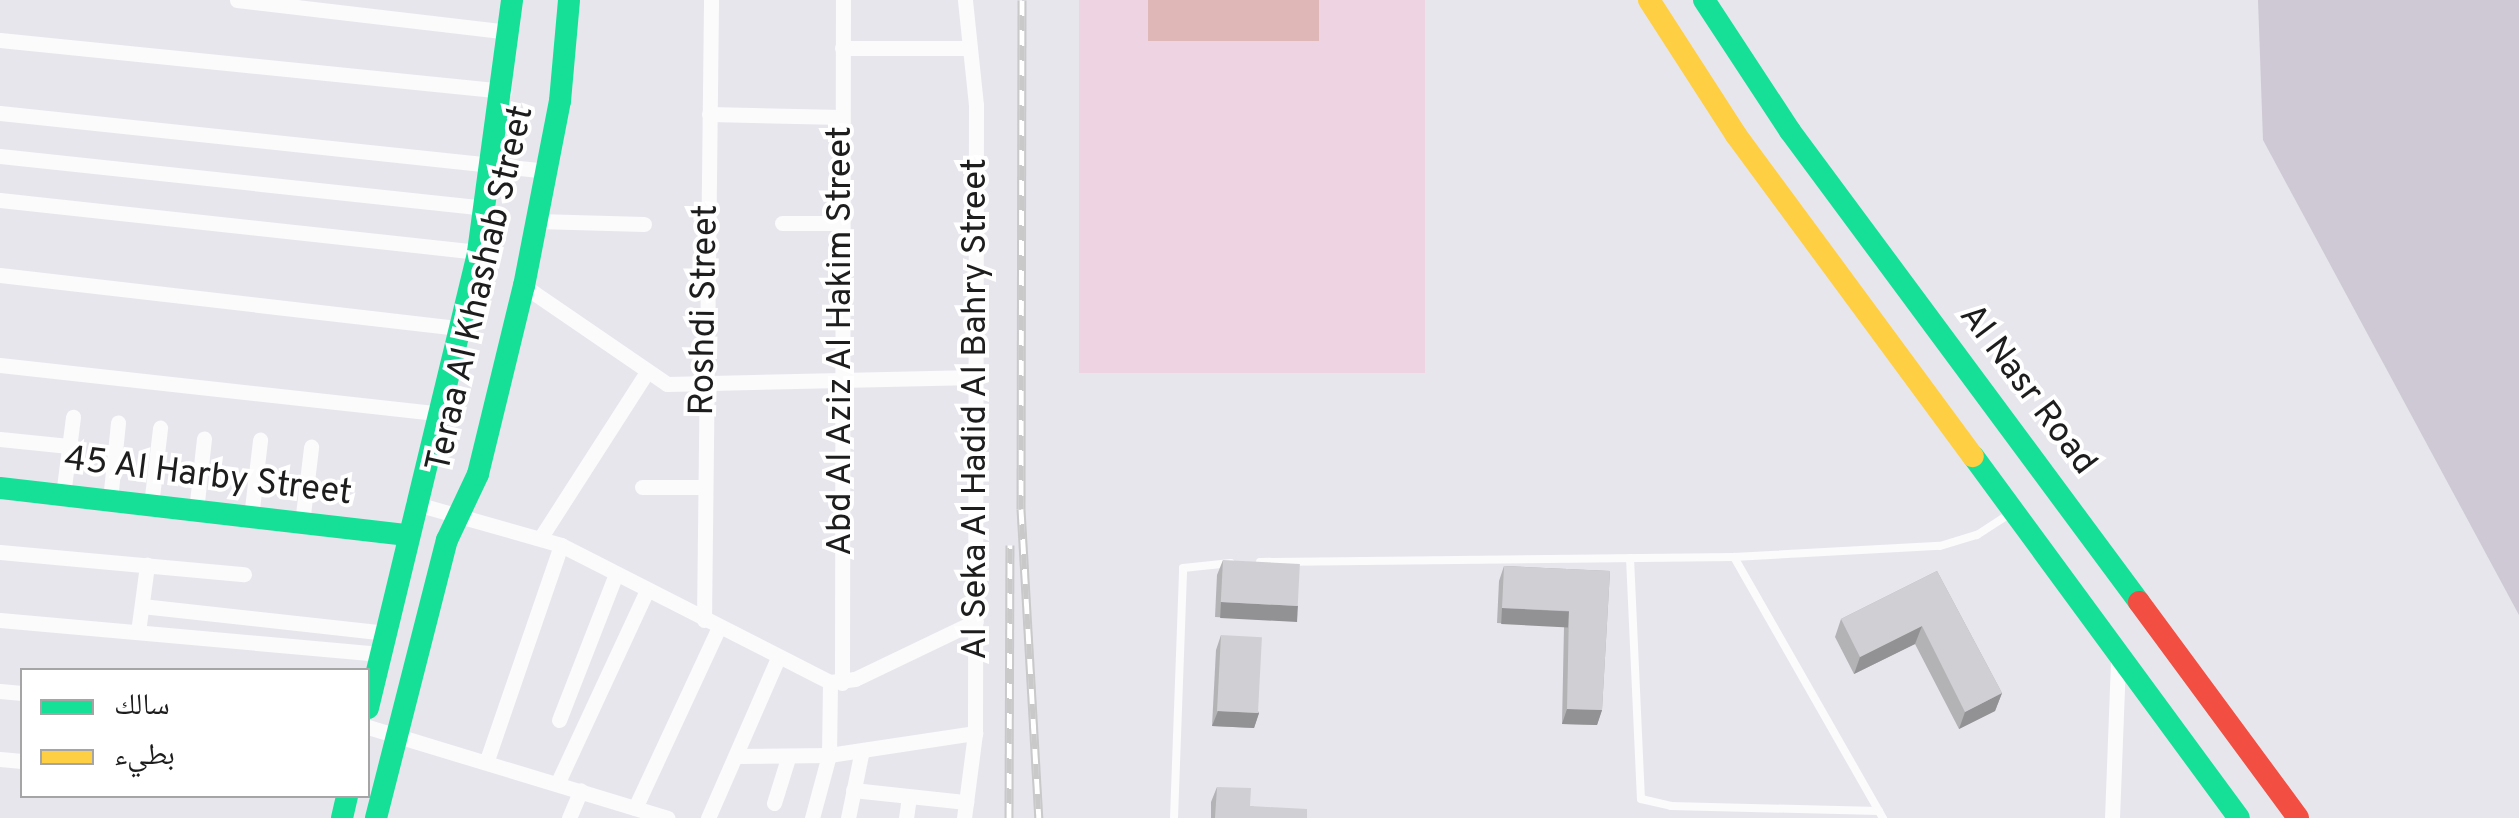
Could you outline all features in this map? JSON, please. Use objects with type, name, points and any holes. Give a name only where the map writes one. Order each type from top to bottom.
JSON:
[{"type":"main road","name":"Teraa Al Khashab Street","points":[[370,699],[413,503],[478,252],[494,166],[512,0]]},
{"type":"main road","name":"Teraa Al Khashab Street","points":[[376,818],[447,540],[462,514],[524,286],[548,171],[569,0]]},
{"type":"main road","points":[[1650,0],[1736,135],[2238,818]]},
{"type":"main road","name":"Al Nasr Road","points":[[1704,0],[1790,130],[2298,818]]},
{"type":"main road","points":[[2011,513],[2034,498],[2042,470]]},
{"type":"main road","name":"45 Al Harby Street","points":[[0,488],[408,535]]},
{"type":"main road","points":[[2057,576],[2068,548],[2101,548]]},
{"type":"street","points":[[237,0],[510,32]]},
{"type":"street","name":"Roshdi Street","points":[[710,0],[702,381],[711,623]]},
{"type":"street","name":"Abd Al Aziz Al Hakim Street","points":[[812,818],[829,755],[836,682],[843,0]]},
{"type":"street","name":"Al Seka Al Hadid Al Bahry Street","points":[[965,0],[967,48],[976,105],[976,621],[974,733],[965,810]]},
{"type":"street","points":[[0,40],[504,91]]},
{"type":"street","points":[[842,48],[967,48]]},
{"type":"street","points":[[0,113],[548,171]]},
{"type":"street","points":[[709,114],[842,116]]},
{"type":"street","points":[[0,156],[486,208]]},
{"type":"street","points":[[0,200],[478,252]]},
{"type":"street","points":[[538,222],[644,224]]},
{"type":"street","points":[[782,222],[841,223]]},
{"type":"street","points":[[0,275],[459,328]]},
{"type":"street","points":[[524,286],[667,384],[976,377]]},
{"type":"street","points":[[0,365],[438,414]]},
{"type":"street","points":[[541,537],[647,372]]},
{"type":"street","points":[[64,495],[72,417]]},
{"type":"street","points":[[110,500],[118,422]]},
{"type":"street","points":[[151,505],[160,428]]},
{"type":"street","points":[[196,510],[204,438]]},
{"type":"street","points":[[0,440],[69,446]]},
{"type":"street","points":[[251,517],[260,440]]},
{"type":"street","points":[[302,523],[311,447]]},
{"type":"street","points":[[642,487],[703,487]]},
{"type":"street","points":[[413,503],[541,537],[778,658],[836,682],[976,621]]},
{"type":"street","points":[[487,760],[562,546]]},
{"type":"street","points":[[0,552],[244,574]]},
{"type":"street","points":[[138,632],[146,564]]},
{"type":"street","points":[[559,720],[616,574]]},
{"type":"street","points":[[558,782],[647,590]]},
{"type":"street","points":[[142,606],[382,643]]},
{"type":"street","points":[[0,620],[138,632],[382,643]]},
{"type":"street","points":[[634,808],[711,623]]},
{"type":"street","points":[[2112,818],[2118,656]]},
{"type":"street","points":[[708,818],[778,658]]},
{"type":"street","points":[[370,728],[668,818]]},
{"type":"street","points":[[736,756],[829,755],[974,733]]},
{"type":"street","points":[[848,818],[862,750]]},
{"type":"street","points":[[774,803],[788,758]]},
{"type":"street","points":[[569,818],[581,790]]},
{"type":"street","points":[[854,790],[908,796],[965,810]]},
{"type":"street","points":[[906,818],[908,796]]},
{"type":"lane","points":[[1174,818],[1186,564],[1734,557],[1940,546],[1977,534],[2011,513]]},
{"type":"lane","points":[[1734,557],[1881,814]]},
{"type":"lane","points":[[1630,558],[1642,799],[1671,806],[1881,814]]},
{"type":"shaded area","points":[[1079,0],[1425,0],[1425,373],[1079,373]]},
{"type":"shaded area","points":[[1148,0],[1319,0],[1319,41],[1148,41]]},
{"type":"shaded area","points":[[2258,0],[2519,0],[2519,615],[2263,140]]},
{"type":"building","points":[[1223,560],[1300,564],[1298,606],[1221,602]]},
{"type":"building","points":[[1504,566],[1610,571],[1602,710],[1567,709],[1569,611],[1502,608]]},
{"type":"building","points":[[1937,571],[2002,693],[1965,712],[1922,626],[1860,657],[1841,619]]},
{"type":"building","points":[[1221,635],[1262,637],[1258,713],[1217,711]]},
{"type":"building","points":[[1217,787],[1251,788],[1250,806],[1307,809],[1307,818],[1215,818]]},
{"type":"railway","points":[[1022,0],[1021,509],[1039,818]]},
{"type":"railway","points":[[1009,818],[1010,545]]},
{"type":"traffic: fast","points":[[370,700],[478,252],[512,0]]},
{"type":"traffic: fast","points":[[376,818],[447,540],[478,474],[524,286],[560,101],[569,0]]},
{"type":"traffic: fast","points":[[1704,0],[1790,131],[2139,602]]},
{"type":"traffic: fast","points":[[1973,456],[2239,818]]},
{"type":"traffic: fast","points":[[0,488],[407,535]]},
{"type":"traffic: fast","points":[[342,818],[347,798]]},
{"type":"traffic: slow","points":[[1649,0],[1736,135],[1973,456]]},
{"type":"traffic: jam","points":[[2139,602],[2298,818]]}]
